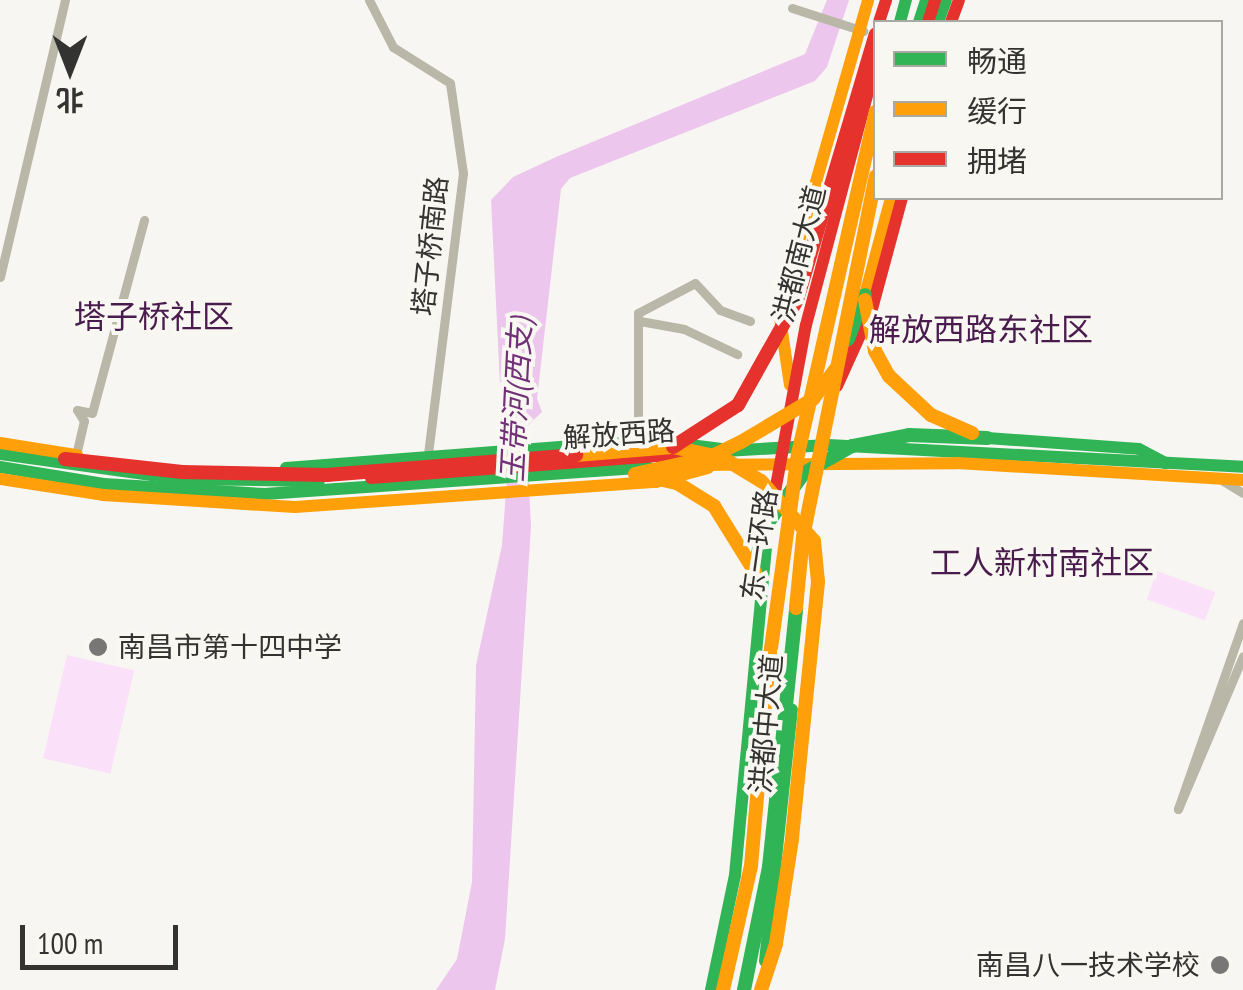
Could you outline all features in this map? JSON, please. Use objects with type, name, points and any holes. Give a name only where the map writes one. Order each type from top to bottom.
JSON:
[{"type":"main road","points":[[791,396],[779,311],[824,135],[868,0]]},
{"type":"main road","points":[[672,447],[738,405],[773,350],[797,300],[873,44]]},
{"type":"main road","name":"洪都南大道","points":[[778,462],[873,72]]},
{"type":"main road","name":"东一环路","points":[[723,990],[750,866],[768,670],[798,454],[873,125]]},
{"type":"main road","name":"东一环路","points":[[744,990],[769,867],[803,537],[873,191]]},
{"type":"main road","points":[[824,462],[876,200]]},
{"type":"main road","points":[[836,387],[872,308],[898,200]]},
{"type":"main road","points":[[363,490],[448,490],[635,474],[708,458],[814,399],[833,376],[898,200]]},
{"type":"main road","points":[[865,294],[875,351],[889,376],[931,416],[987,438]]},
{"type":"main road","points":[[708,990],[729,884],[755,572],[762,531],[804,473],[852,446],[909,436],[1138,449],[1165,463]]},
{"type":"main road","points":[[0,480],[122,496],[295,507],[553,469],[647,440],[728,458]]},
{"type":"main road","name":"解放西路","points":[[728,458],[780,446],[828,445],[1165,463],[1243,481]]},
{"type":"main road","points":[[0,449],[182,472],[327,475],[672,447],[723,458],[761,481],[814,541],[818,582],[792,839],[776,944],[758,990]]},
{"type":"main road","name":"解放西路","points":[[0,449],[180,479],[426,466],[477,482]]},
{"type":"main road","points":[[70,457],[248,469],[426,466],[475,454],[656,482],[728,458]]},
{"type":"main road","name":"解放西路","points":[[0,467],[183,491],[363,490],[477,482],[553,469],[728,458],[1221,473],[1243,461]]},
{"type":"main road","name":"洪都中大道","points":[[708,990],[736,875],[747,711],[778,462]]},
{"type":"main road","name":"洪都中大道","points":[[758,990],[778,880],[801,604],[824,462]]},
{"type":"main road","points":[[1221,473],[1243,490]]},
{"type":"main road","points":[[635,474],[677,483],[714,506],[755,572]]},
{"type":"street","points":[[0,277],[65,0]]},
{"type":"street","name":"塔子桥南路","points":[[369,0],[393,47],[450,83],[463,173],[426,466]]},
{"type":"street","points":[[792,8],[873,33]]},
{"type":"street","points":[[70,457],[84,421],[77,410],[92,413],[144,220]]},
{"type":"street","points":[[647,440],[638,422],[634,343],[640,321],[638,313],[696,283],[720,310],[750,322]]},
{"type":"street","points":[[640,321],[684,329],[737,354]]},
{"type":"street","points":[[1243,623],[1178,810],[1243,656]]},
{"type":"shaded area","points":[[1157,571],[1215,592],[1205,620],[1147,599]]},
{"type":"shaded area","points":[[67,655],[134,671],[110,774],[43,758]]},
{"type":"water","name":"玉带河(西支)","points":[[827,0],[849,0],[827,67],[815,81],[570,178],[561,189],[537,399],[542,412],[526,427],[531,526],[505,939],[495,990],[436,990],[457,959],[472,882],[476,665],[502,545],[511,424],[501,406],[491,200],[513,177],[556,157],[805,54]]},
{"type":"traffic: fast","points":[[901,20],[906,0]]},
{"type":"traffic: fast","points":[[920,20],[926,0]]},
{"type":"traffic: fast","points":[[939,20],[946,0]]},
{"type":"traffic: fast","points":[[848,339],[865,295]]},
{"type":"traffic: fast","points":[[755,572],[762,531],[804,473],[852,446],[909,435],[987,438]]},
{"type":"traffic: fast","points":[[987,438],[1139,449],[1165,463]]},
{"type":"traffic: fast","points":[[286,468],[650,440],[729,450]]},
{"type":"traffic: fast","points":[[725,451],[828,445],[1243,467]]},
{"type":"traffic: fast","points":[[0,454],[180,479],[319,481]]},
{"type":"traffic: fast","points":[[0,467],[104,484],[265,494],[648,467]]},
{"type":"traffic: fast","points":[[711,990],[735,875],[766,545]]},
{"type":"traffic: fast","points":[[744,990],[769,867],[796,608]]},
{"type":"traffic: fast","points":[[765,961],[792,709]]},
{"type":"traffic: slow","points":[[790,385],[779,311],[868,0]]},
{"type":"traffic: slow","points":[[723,990],[751,866],[768,670],[798,454],[873,125]]},
{"type":"traffic: slow","points":[[796,608],[803,537],[873,191]]},
{"type":"traffic: slow","points":[[865,295],[890,200]]},
{"type":"traffic: slow","points":[[865,300],[875,351],[889,376],[931,415],[972,433]]},
{"type":"traffic: slow","points":[[635,474],[708,458],[741,442],[813,399],[836,369]]},
{"type":"traffic: slow","points":[[0,443],[77,455]]},
{"type":"traffic: slow","points":[[576,455],[673,447],[723,458],[761,481],[814,541],[818,582],[792,839],[776,944],[761,990]]},
{"type":"traffic: slow","points":[[694,465],[957,463],[1243,480]]},
{"type":"traffic: slow","points":[[0,479],[103,495],[295,507],[656,482],[708,468]]},
{"type":"traffic: slow","points":[[650,477],[677,483],[714,506],[755,572]]},
{"type":"traffic: jam","points":[[880,20],[886,0]]},
{"type":"traffic: jam","points":[[929,20],[935,0]]},
{"type":"traffic: jam","points":[[952,20],[959,0]]},
{"type":"traffic: jam","points":[[673,447],[738,405],[797,300],[873,44]]},
{"type":"traffic: jam","points":[[769,524],[806,325],[873,72]]},
{"type":"traffic: jam","points":[[837,386],[872,309],[901,200]]},
{"type":"traffic: jam","points":[[371,478],[693,453]]},
{"type":"traffic: jam","points":[[65,459],[182,472],[327,475],[576,455]]},
{"type":"place","name":"南昌市第十四中学","points":[[98,647]]},
{"type":"place","name":"南昌八一技术学校","points":[[1220,965]]},
{"type":"district","name":"塔子桥社区","points":[[154,316]]},
{"type":"district","name":"解放西路东社区","points":[[981,329]]},
{"type":"district","name":"工人新村南社区","points":[[1042,562]]}]
